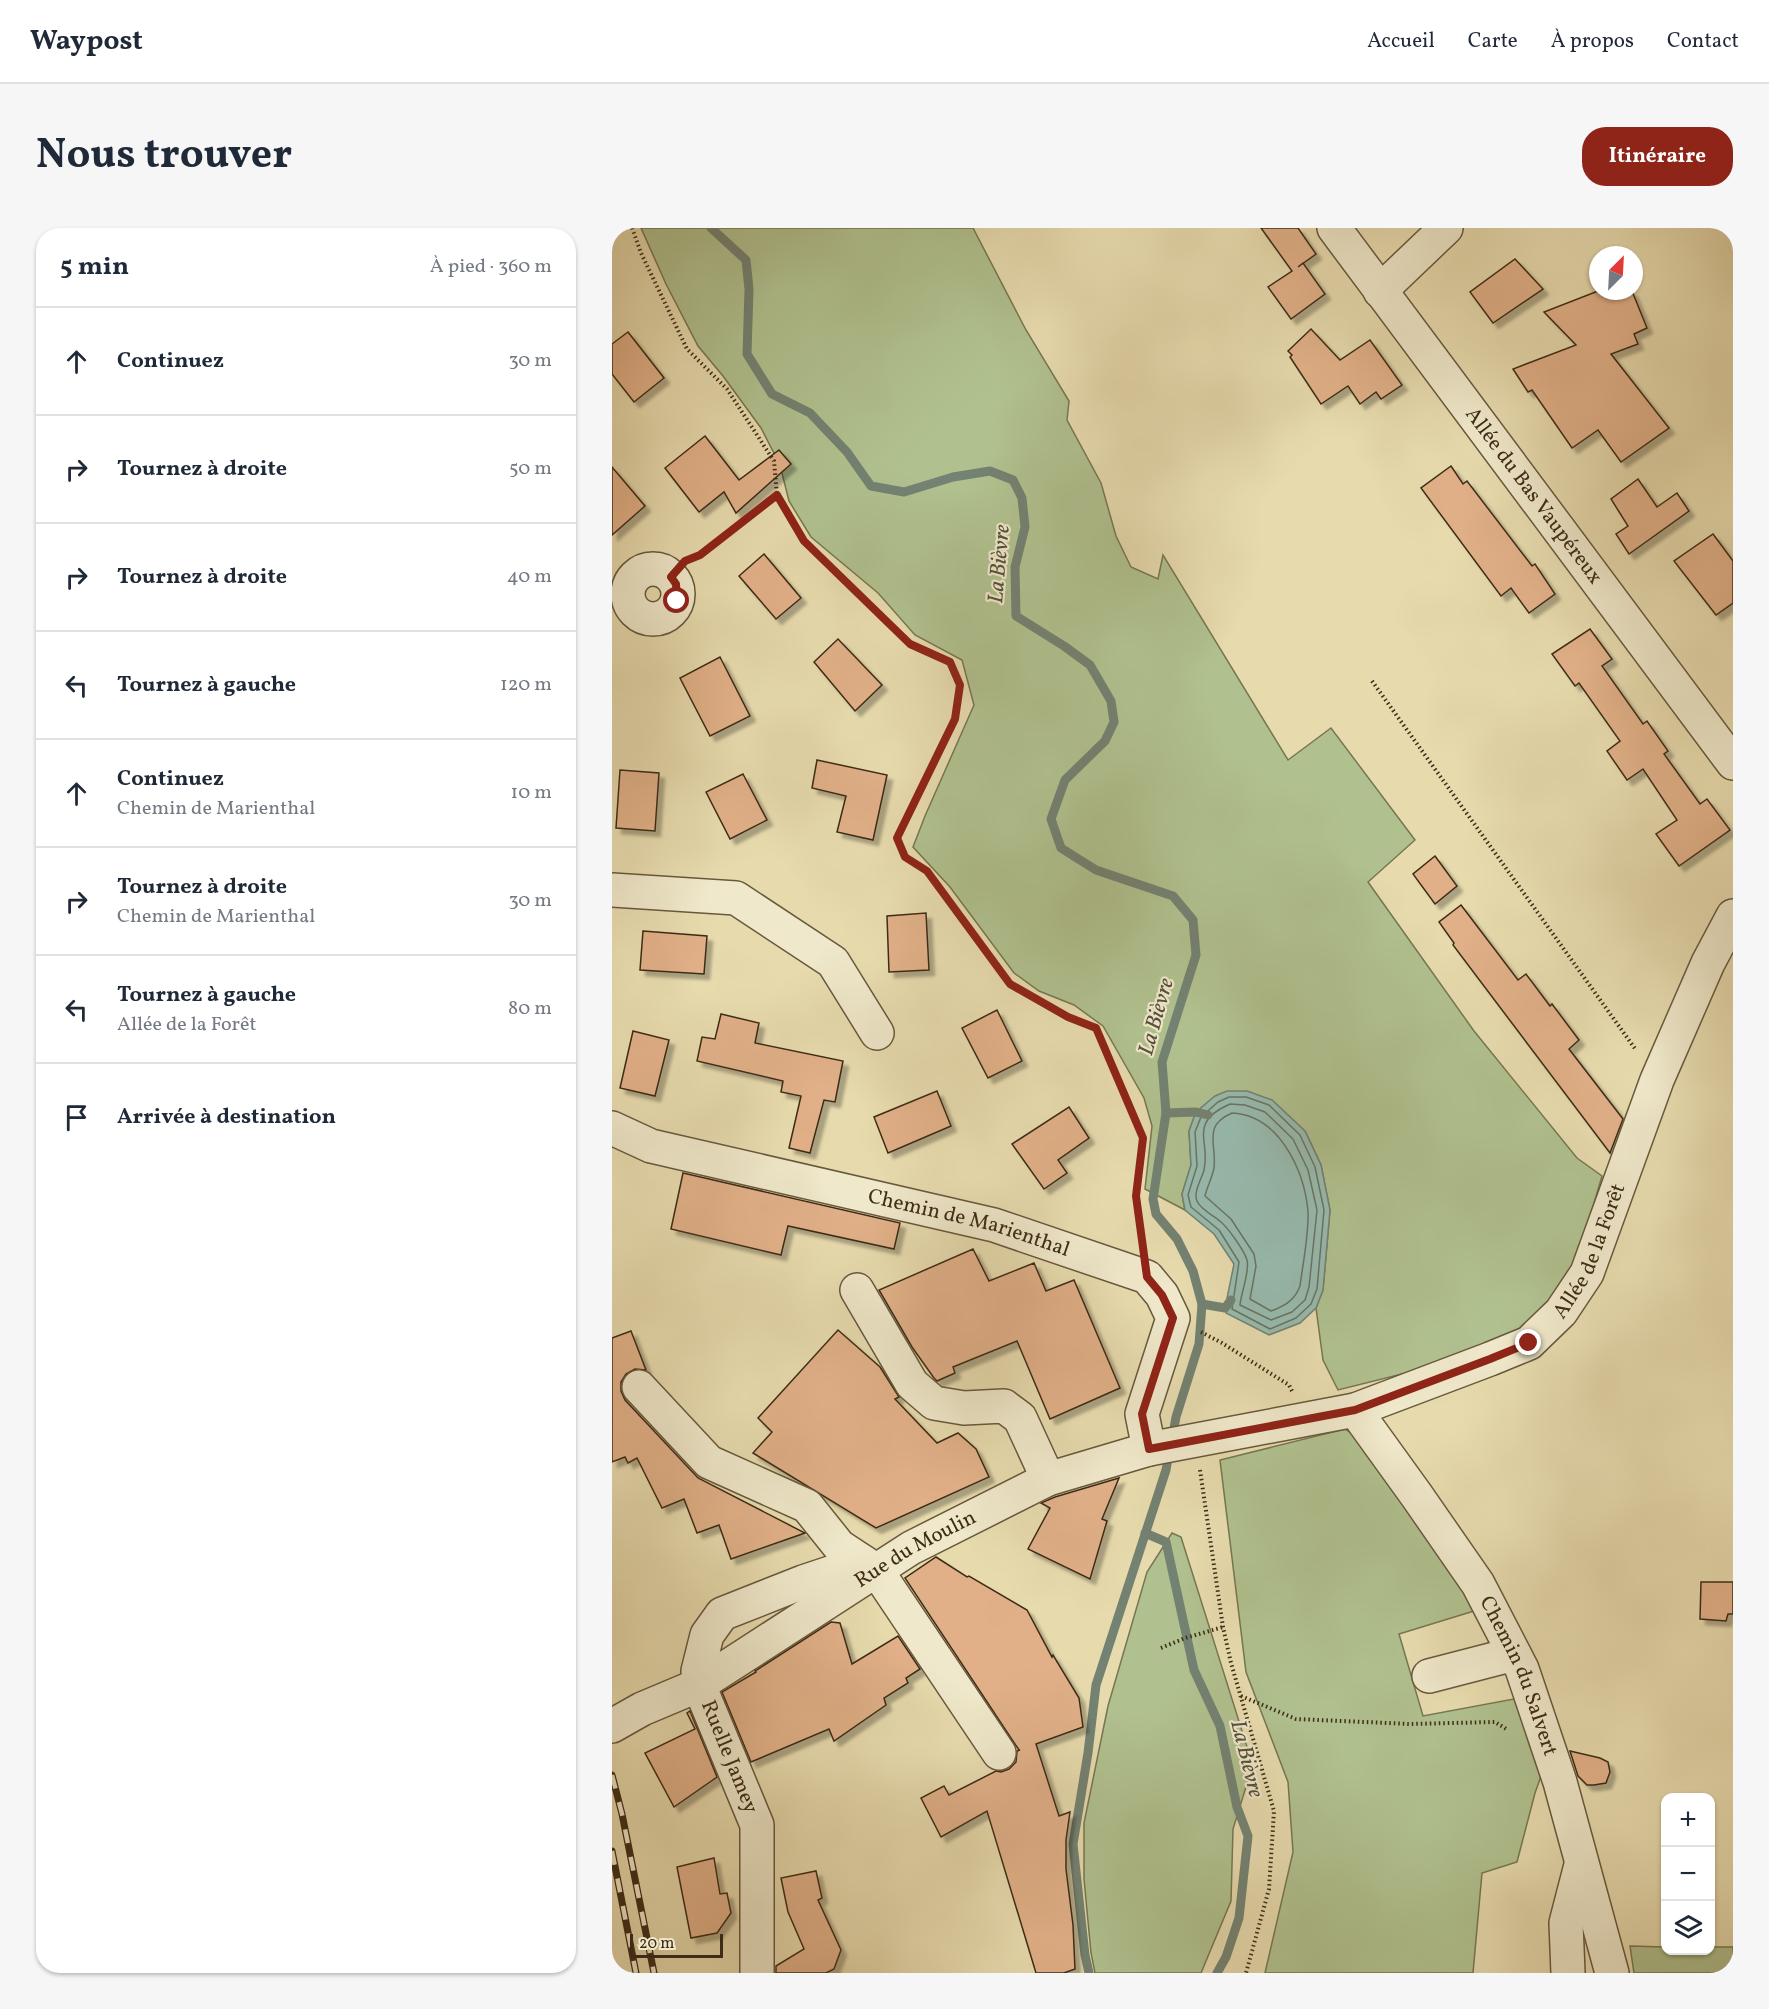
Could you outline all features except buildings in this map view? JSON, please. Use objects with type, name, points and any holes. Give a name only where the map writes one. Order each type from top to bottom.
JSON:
[{"type":"street","name":"Allée du Bas Vaupéreux","points":[[1334,228],[1733,763]]},
{"type":"street","points":[[1380,291],[1446,228]]},
{"type":"street","points":[[620,594],[628,587],[632,579],[646,570],[656,569],[671,577]]},
{"type":"street","points":[[612,890],[736,898],[833,962],[877,1033]]},
{"type":"street","name":"Allée de la Forêt","points":[[1149,1449],[1355,1410],[1529,1343],[1562,1312],[1587,1273],[1658,1080],[1708,963],[1733,916]]},
{"type":"street","name":"Chemin de Marienthal","points":[[612,1128],[651,1146],[994,1225],[1147,1277]]},
{"type":"street","points":[[1147,1277],[1162,1295],[1173,1318],[1142,1414],[1149,1449]]},
{"type":"street","points":[[857,1290],[912,1384],[934,1403],[964,1408],[1004,1406],[1020,1418],[1048,1479]]},
{"type":"street","points":[[639,1387],[709,1462],[807,1506],[838,1546],[870,1567],[999,1753]]},
{"type":"street","name":"Chemin du Salvert","points":[[1355,1410],[1478,1584],[1522,1669],[1560,1782],[1612,1973]]},
{"type":"street","name":"Rue du Moulin","points":[[612,1726],[642,1709],[699,1685],[870,1567],[1048,1479],[1149,1449]]},
{"type":"street","name":"Rue du Moulin","points":[[699,1685],[698,1671],[707,1635],[723,1614],[802,1582],[870,1567]]},
{"type":"street","points":[[1429,1676],[1514,1654]]},
{"type":"street","name":"Ruelle Jamey","points":[[699,1685],[757,1825],[757,1973]]},
{"type":"street","points":[[1568,1973],[1566,1923],[1582,1863]]},
{"type":"path","points":[[632,228],[641,253],[687,349],[727,389],[774,462],[777,495],[804,541],[910,644],[950,662],[960,685],[955,719],[897,838],[905,857],[927,871],[1010,984],[1068,1017],[1096,1028],[1143,1138],[1136,1196],[1147,1277]]},
{"type":"path","points":[[671,577],[685,561],[700,555],[777,495]]},
{"type":"path","points":[[1372,681],[1658,1080]]},
{"type":"path","points":[[1201,1332],[1222,1342],[1289,1385],[1303,1420]]},
{"type":"path","points":[[1195,1440],[1223,1627],[1274,1811],[1269,1889],[1246,1973]]},
{"type":"path","points":[[1161,1648],[1223,1627]]},
{"type":"path","points":[[1240,1695],[1296,1719],[1410,1724],[1495,1722],[1512,1732]]},
{"type":"green space","points":[[641,228],[973,228],[1026,330],[1069,401],[1067,420],[1101,483],[1116,536],[1131,567],[1158,579],[1163,555],[1288,760],[1331,728],[1415,840],[1368,882],[1474,1031],[1577,1158],[1602,1176],[1581,1248],[1560,1295],[1534,1321],[1502,1342],[1406,1373],[1338,1390],[1323,1360],[1316,1308],[1323,1290],[1330,1210],[1321,1165],[1305,1131],[1196,1112],[1189,1131],[1191,1165],[1182,1194],[1185,1210],[1145,1189],[1152,1126],[1144,1098],[1103,1026],[1074,1005],[1039,991],[1014,973],[950,887],[913,847],[974,705],[962,660],[915,635],[878,593],[811,537],[789,501],[780,465],[761,428],[698,346],[666,284]]},
{"type":"green space","points":[[1345,1429],[1361,1440],[1434,1535],[1474,1611],[1399,1634],[1423,1716],[1519,1698],[1545,1765],[1535,1793],[1517,1862],[1482,1873],[1473,1973],[1265,1973],[1293,1852],[1288,1782],[1246,1672],[1220,1460]]},
{"type":"green space","points":[[1172,1533],[1181,1537],[1249,1753],[1249,1777],[1233,1829],[1231,1901],[1201,1973],[1095,1973],[1084,1879],[1084,1823],[1108,1706],[1147,1572]]},
{"type":"green space","points":[[1630,1946],[1661,1947],[1661,1955],[1715,1955],[1715,1947],[1733,1947],[1733,1973],[1634,1973]]},
{"type":"water","points":[[1227,1091],[1247,1091],[1272,1100],[1305,1131],[1321,1165],[1330,1210],[1323,1290],[1316,1308],[1300,1323],[1269,1335],[1226,1313],[1234,1264],[1214,1234],[1185,1210],[1182,1194],[1191,1165],[1189,1131],[1196,1112],[1215,1096]]},
{"type":"waterway","name":"La Bièvre","points":[[711,228],[746,260],[749,289],[747,354],[772,394],[810,413],[847,452],[871,486],[904,492],[953,477],[990,471],[1013,480],[1022,498],[1025,527],[1015,567],[1016,616],[1090,665],[1111,701],[1114,722],[1105,741],[1065,780],[1051,819],[1061,848],[1096,870],[1173,896],[1193,920],[1196,955],[1162,1062],[1166,1113],[1153,1199],[1156,1214],[1177,1239],[1193,1271],[1202,1304]]},
{"type":"waterway","name":"La Bièvre","points":[[1166,1113],[1196,1112],[1208,1115]]},
{"type":"waterway","name":"La Bièvre","points":[[1172,1439],[1176,1417],[1199,1344],[1202,1304],[1225,1308],[1231,1300]]},
{"type":"waterway","name":"La Bièvre","points":[[1089,1973],[1073,1844],[1088,1753],[1096,1685],[1166,1470],[1169,1452]]},
{"type":"waterway","name":"La Bièvre","points":[[1145,1533],[1166,1542],[1194,1670],[1220,1726],[1237,1807],[1248,1836],[1239,1918],[1226,1957],[1217,1973]]},
{"type":"railway","points":[[612,1775],[654,1973]]},
{"type":"railway","points":[[612,1851],[636,1973]]},
{"type":"route","points":[[677,601],[676,584],[671,577],[685,561],[700,555],[777,495],[804,541],[910,644],[950,662],[960,685],[955,719],[897,838],[905,857],[927,871],[1010,984],[1068,1017],[1096,1028],[1143,1138],[1136,1196],[1147,1277],[1162,1295],[1173,1318],[1142,1414],[1149,1449],[1355,1410],[1529,1343]]}]
